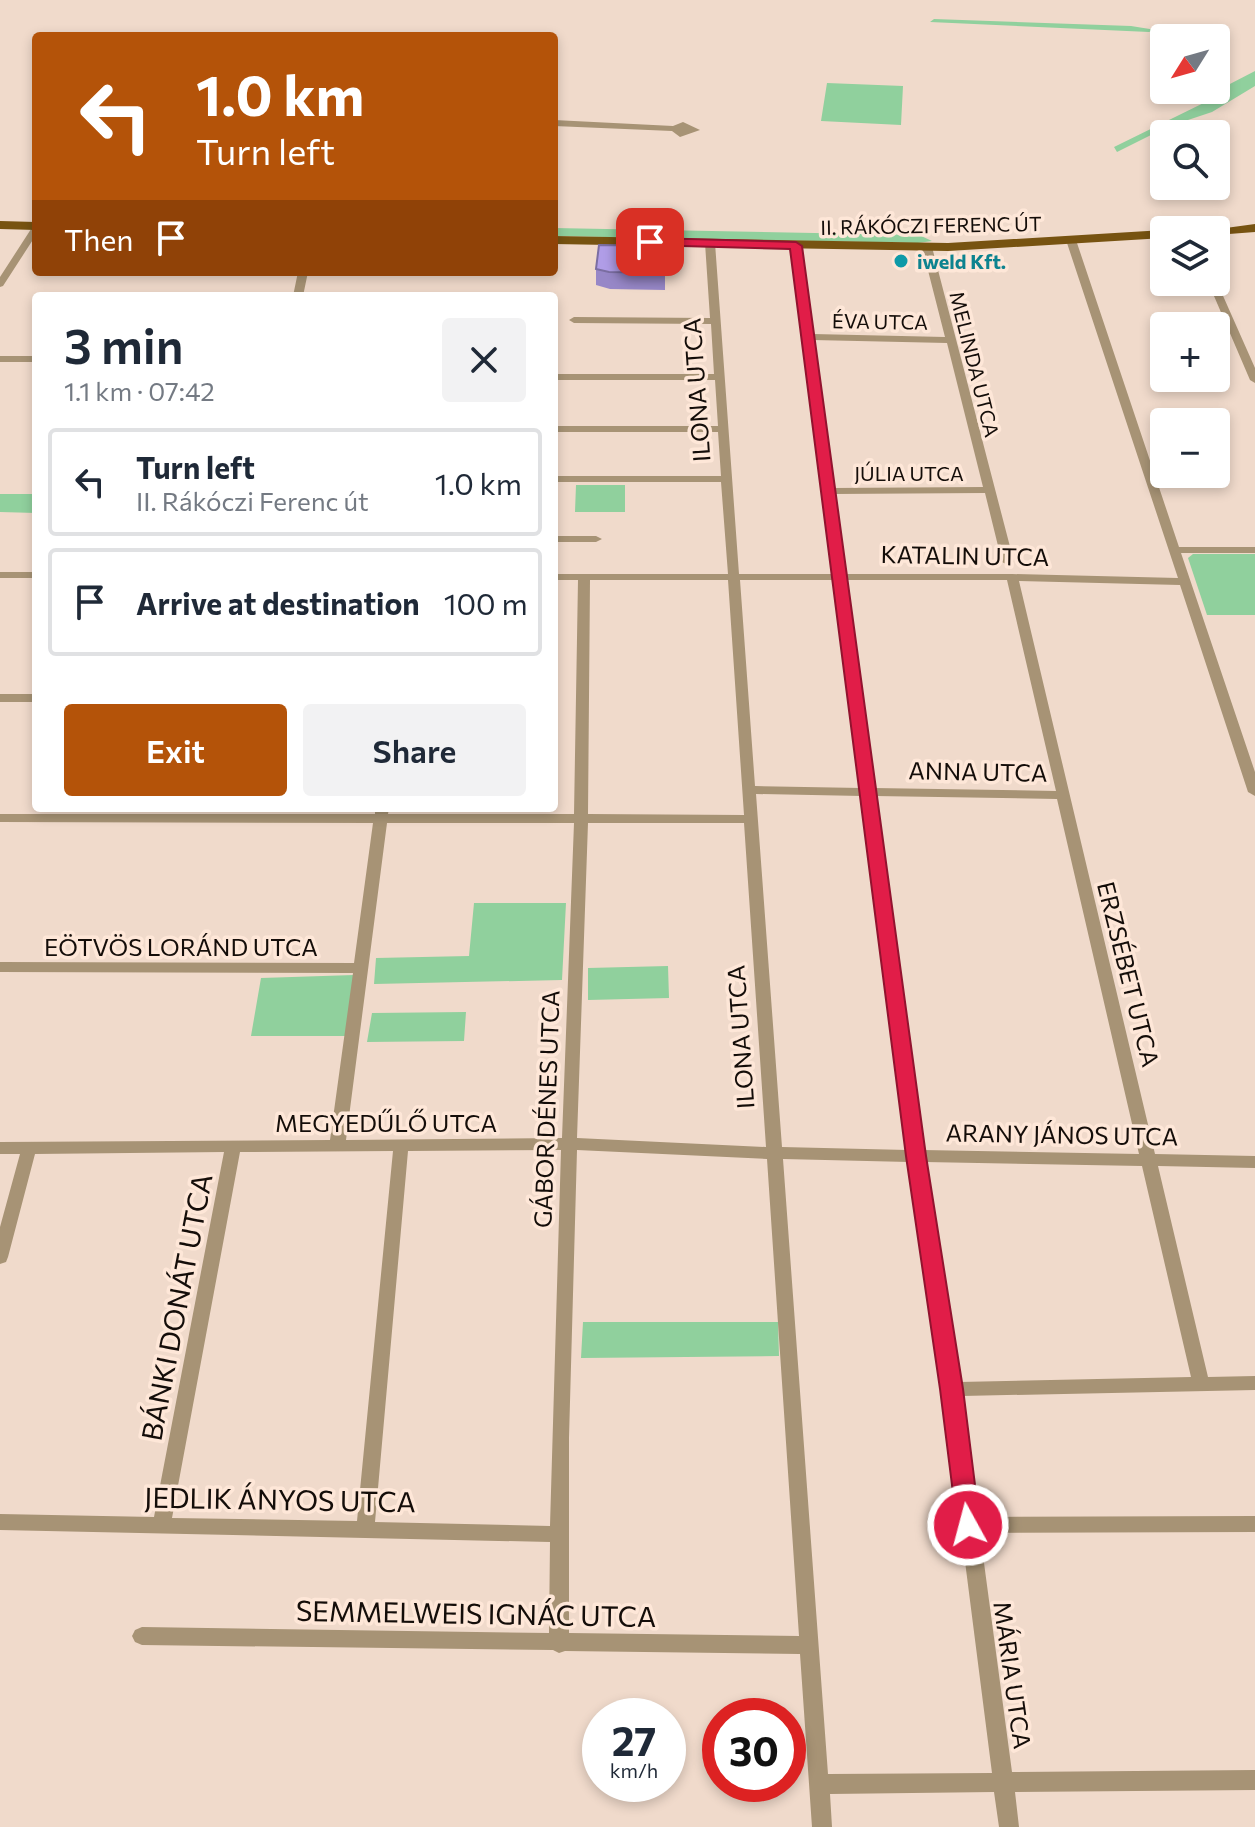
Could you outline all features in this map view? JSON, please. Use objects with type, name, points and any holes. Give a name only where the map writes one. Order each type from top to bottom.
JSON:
[{"type":"main road","points":[[0,225],[32,227]]},
{"type":"main road","points":[[1230,230],[1255,228]]},
{"type":"main road","name":"II. RÁKÓCZI FERENC ÚT","points":[[558,240],[927,247],[1150,235]]},
{"type":"street","points":[[558,123],[674,129]]},
{"type":"street","points":[[0,284],[32,233]]},
{"type":"street","points":[[1071,240],[1255,792]]},
{"type":"street","name":"ILONA UTCA","points":[[710,243],[822,1827]]},
{"type":"street","name":"MÁRIA UTCA","points":[[796,246],[916,1156],[952,1389],[1009,1827]]},
{"type":"street","name":"MELINDA UTCA","points":[[927,247],[1010,569]]},
{"type":"street","points":[[1219,296],[1255,380]]},
{"type":"street","points":[[574,320],[715,321]]},
{"type":"street","name":"ÉVA UTCA","points":[[808,337],[951,340]]},
{"type":"street","points":[[0,359],[32,359]]},
{"type":"street","points":[[558,377],[718,377]]},
{"type":"street","points":[[558,429],[723,429]]},
{"type":"street","points":[[558,479],[726,479]]},
{"type":"street","name":"JÚLIA UTCA","points":[[830,491],[988,490]]},
{"type":"street","points":[[558,539],[596,539]]},
{"type":"street","points":[[1175,550],[1255,550]]},
{"type":"street","name":"KATALIN UTCA","points":[[558,577],[841,576],[1010,569],[1183,582]]},
{"type":"street","name":"ERZSÉBET UTCA","points":[[1010,569],[1151,1159],[1201,1383]]},
{"type":"street","points":[[0,575],[32,573]]},
{"type":"street","name":"GÁBOR DÉNES UTCA","points":[[559,1644],[558,1534],[567,1144],[581,820],[584,577]]},
{"type":"street","points":[[0,698],[32,698]]},
{"type":"street","name":"ANNA UTCA","points":[[749,790],[1063,795]]},
{"type":"street","points":[[337,1146],[381,814]]},
{"type":"street","points":[[0,818],[381,814],[581,820],[750,819]]},
{"type":"street","name":"EÖTVÖS LORÁND UTCA","points":[[0,967],[361,968]]},
{"type":"street","name":"MEGYEDŰLŐ UTCA","points":[[0,1148],[567,1144],[772,1153]]},
{"type":"street","points":[[365,1529],[401,1146]]},
{"type":"street","name":"BÁNKI DONÁT UTCA","points":[[162,1523],[233,1147]]},
{"type":"street","points":[[0,1257],[29,1148]]},
{"type":"street","name":"ARANY JÁNOS UTCA","points":[[772,1153],[1255,1162]]},
{"type":"street","points":[[952,1389],[1255,1383]]},
{"type":"street","name":"JEDLIK ÁNYOS UTCA","points":[[0,1522],[162,1523],[558,1534]]},
{"type":"street","points":[[968,1525],[1255,1524]]},
{"type":"street","name":"SEMMELWEIS IGNÁC UTCA","points":[[142,1636],[809,1645]]},
{"type":"street","points":[[819,1784],[1255,1780]]},
{"type":"green space","points":[[934,19],[1131,26],[1150,29],[1150,32],[1149,32],[930,22]]},
{"type":"green space","points":[[1255,71],[1255,86],[1230,101],[1230,84]]},
{"type":"green space","points":[[827,83],[903,86],[901,125],[821,121]]},
{"type":"green space","points":[[1202,104],[1225,104],[1188,120],[1169,120]]},
{"type":"green space","points":[[1150,129],[1150,136],[1117,152],[1114,147]]},
{"type":"green space","points":[[558,228],[919,235],[932,241],[558,236]]},
{"type":"green space","points":[[576,485],[625,485],[625,512],[575,512]]},
{"type":"green space","points":[[0,494],[32,494],[32,513],[0,512]]},
{"type":"green space","points":[[1193,554],[1255,554],[1255,615],[1207,615],[1188,558]]},
{"type":"green space","points":[[474,903],[566,903],[562,980],[374,984],[376,958],[469,956]]},
{"type":"green space","points":[[668,966],[669,998],[588,1000],[588,968]]},
{"type":"green space","points":[[354,975],[346,1036],[251,1036],[261,978]]},
{"type":"green space","points":[[466,1012],[464,1041],[367,1042],[372,1013]]},
{"type":"green space","points":[[583,1322],[778,1322],[779,1356],[581,1358]]},
{"type":"building","points":[[599,245],[664,246],[665,273],[596,269]]},
{"type":"place","name":"iweld Kft.","points":[[901,261]]},
{"type":"route","points":[[650,242],[796,246],[968,1525]]}]
